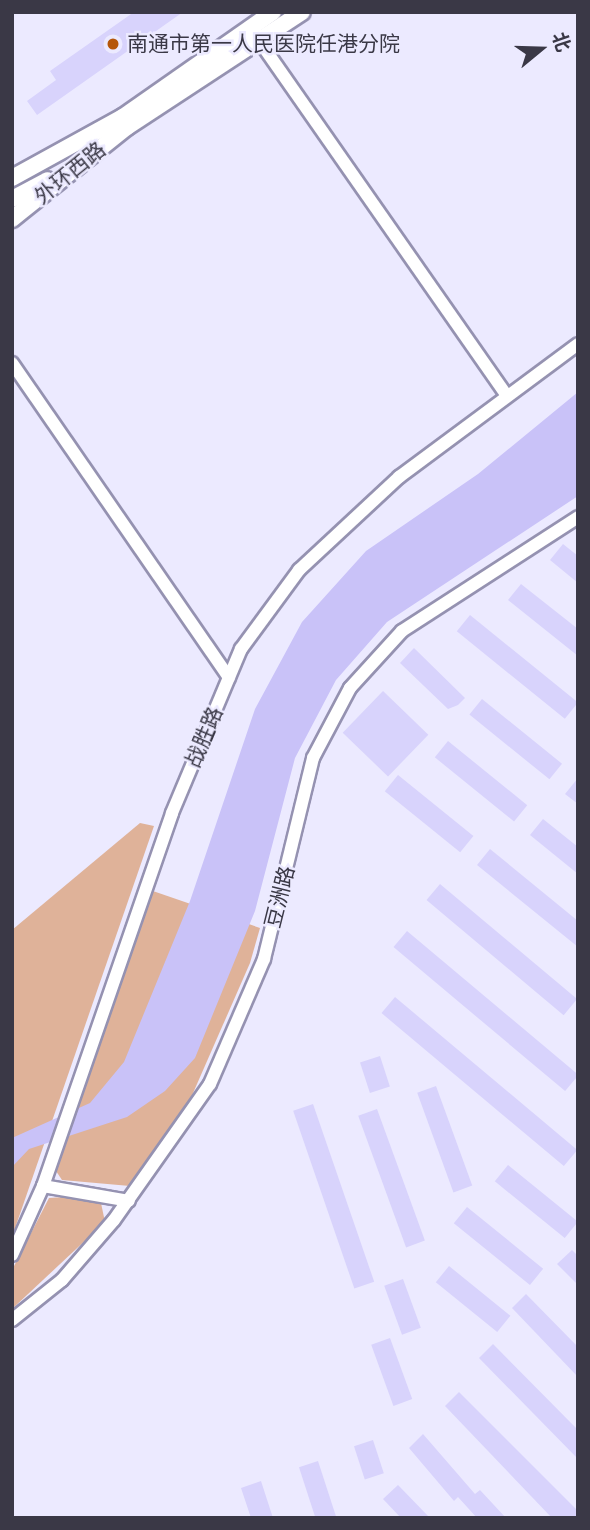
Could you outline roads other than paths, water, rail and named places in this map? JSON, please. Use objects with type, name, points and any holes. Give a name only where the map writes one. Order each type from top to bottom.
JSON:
[{"type":"main road","name":"外环西路","points":[[12,199],[125,122],[273,12]]},
{"type":"main road","name":"外环西路","points":[[12,194],[302,12]]},
{"type":"main road","name":"外环西路","points":[[12,178],[125,122]]},
{"type":"main road","name":"外环西路","points":[[12,219],[125,122]]},
{"type":"street","points":[[258,39],[507,396]]},
{"type":"street","name":"战胜路","points":[[12,1255],[43,1186],[172,813],[241,649],[299,570],[399,477],[578,344]]},
{"type":"street","points":[[12,363],[229,677]]},
{"type":"street","name":"豆洲路","points":[[12,1320],[62,1280],[129,1202],[210,1084],[239,1021],[282,895],[313,758],[350,688],[402,631],[578,517]]},
{"type":"street","points":[[43,1186],[129,1202]]},
{"type":"place","name":"南通市第一人民医院任港分院","points":[[113,44]]}]
